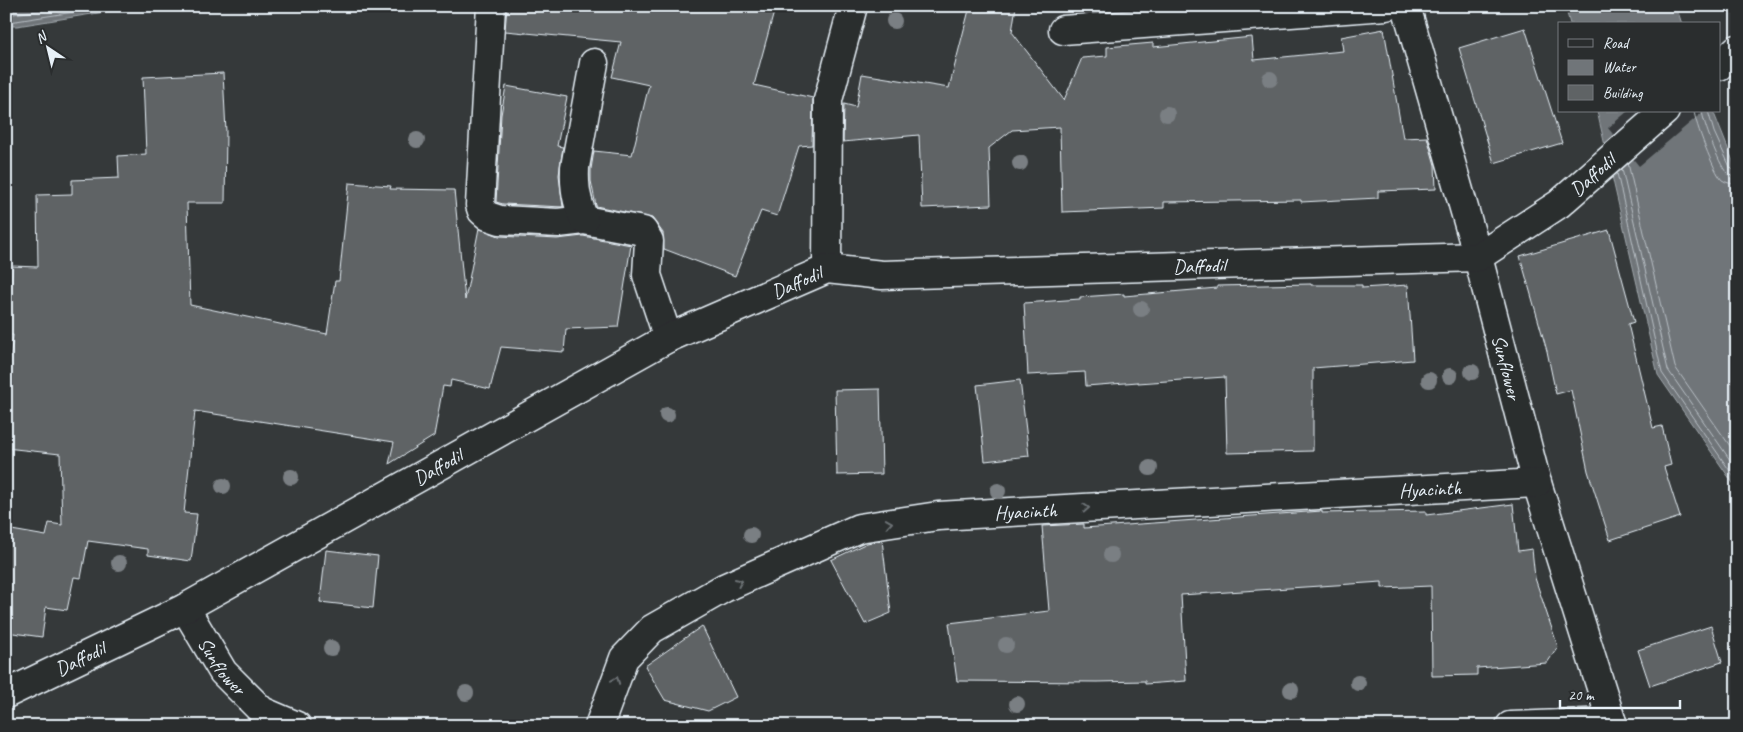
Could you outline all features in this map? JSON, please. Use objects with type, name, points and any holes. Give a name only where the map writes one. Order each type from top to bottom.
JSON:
[{"type":"street","points":[[491,6],[480,205],[482,212],[500,220],[558,223],[584,220],[642,231],[649,241],[647,275],[668,338]]},
{"type":"street","points":[[827,269],[828,100],[853,6]]},
{"type":"street","points":[[1063,30],[1386,6]]},
{"type":"street","name":"Sunflower","points":[[1406,6],[1478,257],[1537,483],[1612,724]]},
{"type":"street","points":[[1720,65],[1737,49]]},
{"type":"street","points":[[584,220],[574,185],[594,63]]},
{"type":"street","name":"Daffodil","points":[[6,694],[185,608],[668,338],[827,269],[882,274],[1478,257],[1559,204],[1664,112]]},
{"type":"street","name":"Hyacinth","points":[[599,726],[624,658],[652,629],[724,588],[859,528],[938,516],[1537,483]]},
{"type":"street","name":"Sunflower","points":[[185,608],[223,672],[262,711],[297,726]]},
{"type":"street","points":[[1510,726],[1612,724]]},
{"type":"water","points":[[6,6],[127,6],[117,10],[17,26],[6,26]]},
{"type":"water","points":[[1565,6],[1676,6],[1681,22],[1569,22]]},
{"type":"water","points":[[1597,112],[1713,112],[1737,171],[1737,489],[1658,375]]},
{"type":"pier","points":[[1627,112],[1703,112],[1639,166],[1608,128]]},
{"type":"building","points":[[507,6],[752,6],[774,12],[754,85],[813,98],[812,145],[799,146],[777,216],[761,211],[735,276],[664,249],[663,233],[652,218],[596,206],[591,181],[594,151],[632,155],[649,85],[612,77],[621,42],[505,31]]},
{"type":"building","points":[[970,6],[1016,6],[1012,32],[1064,100],[1082,58],[1107,56],[1107,47],[1153,43],[1153,47],[1252,37],[1254,60],[1343,51],[1341,37],[1384,29],[1403,138],[1427,137],[1435,165],[1436,189],[1378,191],[1378,198],[1301,202],[1301,200],[1164,202],[1164,208],[1062,212],[1060,127],[1012,130],[989,148],[991,205],[922,208],[919,135],[843,142],[844,104],[856,107],[862,74],[949,88]]},
{"type":"building","points":[[1525,28],[1562,143],[1494,163],[1459,48]]},
{"type":"building","points":[[223,73],[226,132],[225,203],[187,203],[190,305],[327,334],[335,281],[339,281],[349,183],[391,186],[390,189],[454,190],[465,300],[479,228],[499,236],[557,239],[583,236],[631,245],[618,327],[566,329],[564,352],[501,347],[490,389],[451,380],[450,387],[443,386],[434,436],[389,464],[394,442],[195,411],[184,513],[197,514],[191,561],[148,555],[148,549],[88,541],[81,578],[74,577],[67,610],[46,607],[42,637],[6,632],[6,529],[46,536],[49,523],[62,525],[60,454],[6,448],[6,391],[13,335],[9,335],[12,266],[38,267],[37,195],[72,194],[72,180],[119,178],[118,156],[146,154],[143,77]]},
{"type":"building","points":[[506,86],[567,97],[557,146],[563,147],[559,175],[563,207],[496,202],[501,115]]},
{"type":"building","points":[[1609,230],[1634,322],[1628,324],[1653,428],[1662,426],[1671,465],[1664,467],[1680,517],[1610,540],[1588,471],[1571,390],[1556,394],[1547,351],[1520,256]]},
{"type":"building","points":[[1362,285],[1362,288],[1408,285],[1413,360],[1313,368],[1313,451],[1227,453],[1225,377],[1086,386],[1085,372],[1028,375],[1024,303],[1080,299],[1080,297],[1124,294],[1124,296],[1217,288],[1217,286]]},
{"type":"building","points":[[1020,380],[1029,456],[985,461],[977,385]]},
{"type":"building","points":[[880,389],[882,474],[837,475],[835,390]]},
{"type":"building","points":[[1513,504],[1518,551],[1532,549],[1535,578],[1558,647],[1547,663],[1477,668],[1477,675],[1432,676],[1431,586],[1382,588],[1382,582],[1181,595],[1186,681],[1145,684],[1145,681],[957,681],[949,623],[1049,611],[1042,526],[1084,524],[1084,528],[1322,511],[1322,513],[1426,511],[1426,515]]},
{"type":"building","points":[[882,540],[891,613],[865,624],[831,560],[867,543]]},
{"type":"building","points":[[326,550],[378,556],[373,608],[320,602]]},
{"type":"building","points":[[702,626],[736,697],[708,711],[665,700],[645,666]]},
{"type":"building","points":[[1711,626],[1722,662],[1650,686],[1638,650]]}]
